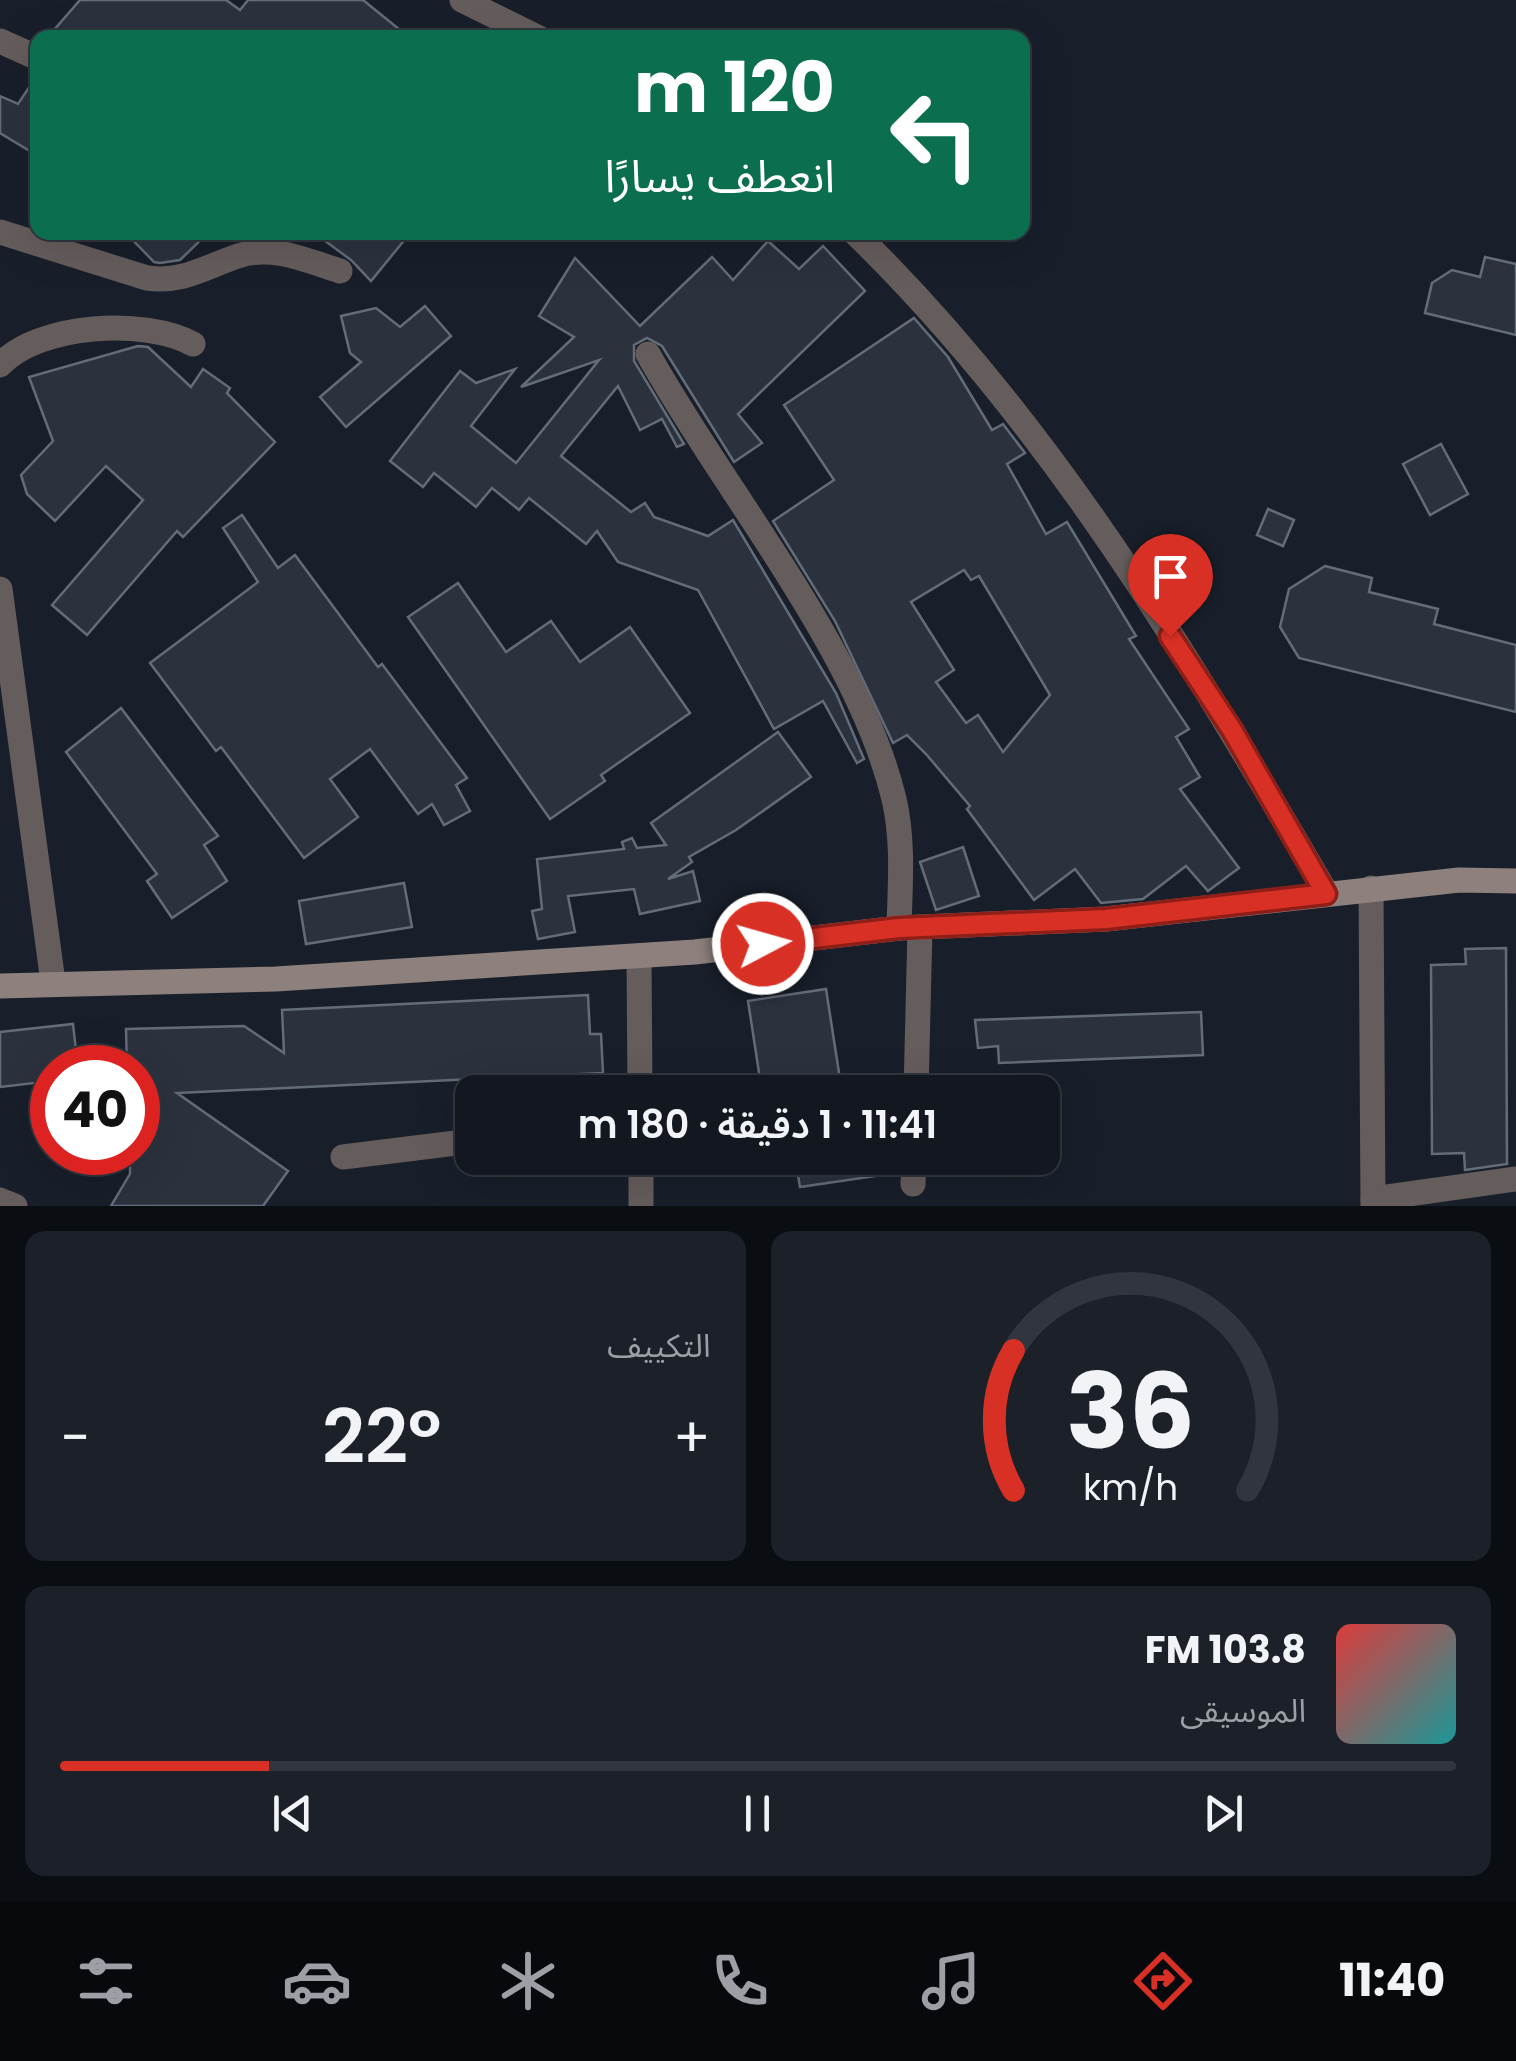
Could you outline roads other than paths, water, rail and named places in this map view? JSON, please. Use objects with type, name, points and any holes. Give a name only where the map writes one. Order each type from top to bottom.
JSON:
[{"type":"street","points":[[462,0],[523,30]]},
{"type":"street","points":[[0,41],[30,54]]},
{"type":"street","points":[[0,232],[147,278],[172,281],[240,255],[262,252],[340,271]]},
{"type":"street","points":[[862,240],[994,381],[1232,730],[1326,894]]},
{"type":"street","points":[[0,365],[34,342],[86,332],[156,329],[193,344]]},
{"type":"street","points":[[648,354],[690,429],[743,506],[831,652],[861,710],[894,803],[909,928],[915,1075]]},
{"type":"street","points":[[0,588],[53,982]]},
{"type":"street","points":[[0,986],[276,979],[639,956],[909,928],[1106,919],[1459,880],[1516,881]]},
{"type":"street","points":[[1372,888],[1373,1203],[1516,1179]]},
{"type":"street","points":[[639,956],[640,1075]]},
{"type":"street","points":[[343,1157],[455,1143]]},
{"type":"street","points":[[641,1206],[642,1175]]},
{"type":"street","points":[[914,1175],[914,1184]]},
{"type":"street","points":[[0,1200],[15,1206]]}]
